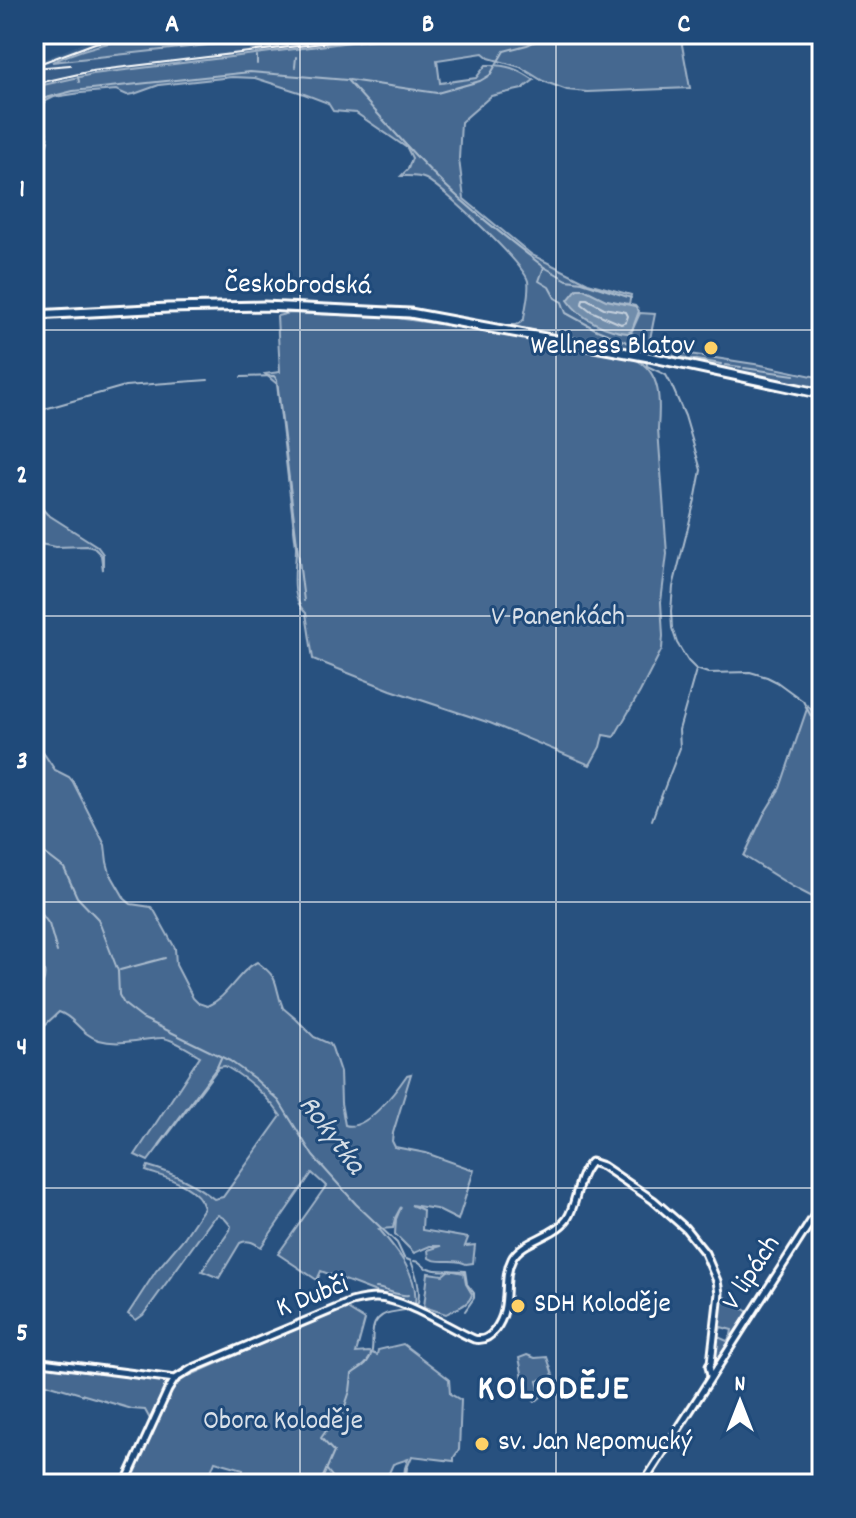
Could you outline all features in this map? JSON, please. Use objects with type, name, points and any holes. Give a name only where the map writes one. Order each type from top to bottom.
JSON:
[{"type":"main road","name":"Českobrodská","points":[[34,315],[264,306],[384,310],[645,356],[822,394]]},
{"type":"street","name":"K Dubči","points":[[175,1379],[191,1369],[351,1302],[376,1298],[408,1306],[474,1339],[489,1337],[504,1313],[509,1269],[514,1256],[562,1225],[572,1210],[585,1169],[591,1162],[603,1166],[653,1200],[685,1228],[705,1253],[719,1293],[713,1369]]},
{"type":"street","name":"V lipách","points":[[643,1484],[713,1369],[822,1204]]},
{"type":"street","points":[[34,1361],[175,1379],[125,1484]]},
{"type":"shaded area","points":[[118,34],[180,34],[114,41],[56,61],[308,34],[415,34],[93,74],[34,87],[34,63],[83,43]]},
{"type":"green space","points":[[180,34],[308,34],[52,62],[115,42]]},
{"type":"green space","points":[[415,34],[680,34],[690,88],[567,90],[483,53],[437,60],[440,83],[476,78],[486,65],[512,68],[534,80],[522,89],[491,96],[461,122],[459,159],[464,199],[532,255],[588,283],[631,295],[629,304],[606,300],[598,324],[631,333],[640,313],[655,314],[647,354],[507,325],[519,324],[524,319],[528,290],[528,281],[513,259],[435,185],[420,177],[401,176],[412,158],[407,148],[356,113],[333,111],[328,103],[299,92],[255,78],[232,77],[159,85],[127,95],[116,90],[54,97],[44,102],[42,108],[47,145],[34,148],[34,87],[93,74]]},
{"type":"green space","name":"V Panenkách","points":[[290,313],[390,317],[467,328],[635,359],[650,372],[659,399],[658,429],[667,554],[661,602],[662,649],[614,737],[603,735],[590,765],[490,723],[391,690],[313,659],[306,613],[295,592],[296,547],[277,384],[265,374],[280,372],[277,316]]},
{"type":"green space","points":[[650,348],[822,378],[819,393],[649,357]]},
{"type":"green space","points":[[34,499],[47,514],[97,546],[103,554],[103,570],[101,555],[94,548],[34,543]]},
{"type":"green space","points":[[808,706],[822,721],[822,902],[744,856],[780,788]]},
{"type":"green space","points":[[34,739],[55,770],[73,782],[105,845],[110,873],[125,899],[131,904],[154,910],[175,948],[176,965],[198,1003],[207,1006],[215,1002],[257,962],[265,968],[274,978],[283,1008],[314,1037],[330,1044],[340,1072],[345,1125],[353,1126],[371,1116],[411,1074],[393,1133],[395,1147],[426,1153],[474,1170],[458,1220],[436,1209],[411,1205],[423,1210],[422,1230],[468,1238],[465,1246],[475,1245],[473,1263],[429,1258],[428,1250],[441,1246],[430,1246],[414,1253],[395,1234],[401,1207],[395,1218],[393,1228],[379,1229],[399,1255],[414,1283],[413,1306],[321,1271],[317,1280],[278,1254],[326,1186],[312,1173],[261,1247],[248,1241],[240,1243],[219,1278],[202,1271],[230,1230],[231,1226],[218,1215],[143,1315],[136,1320],[128,1314],[204,1208],[201,1200],[188,1188],[146,1171],[148,1166],[183,1179],[214,1199],[223,1197],[281,1116],[249,1082],[225,1066],[219,1067],[148,1161],[135,1155],[200,1056],[165,1038],[122,1042],[99,1040],[59,1012],[34,1035],[34,993],[42,984],[44,973],[34,935]]},
{"type":"green space","points":[[449,1270],[464,1273],[471,1298],[446,1314],[424,1307],[428,1273],[443,1275]]},
{"type":"green space","points":[[723,1296],[748,1312],[732,1336],[732,1330],[721,1327],[718,1337],[727,1341],[732,1338],[716,1362],[715,1337]]},
{"type":"green space","name":"Obora Koloděje","points":[[344,1307],[365,1320],[356,1353],[377,1355],[378,1350],[403,1344],[449,1379],[450,1394],[461,1400],[459,1450],[454,1461],[412,1456],[405,1484],[408,1459],[393,1464],[388,1475],[391,1484],[240,1484],[243,1469],[215,1461],[206,1484],[128,1484],[170,1392],[182,1379]]},
{"type":"green space","points":[[527,1355],[547,1357],[553,1375],[537,1381],[541,1397],[535,1402],[525,1387],[519,1358]]},
{"type":"green space","points":[[34,1365],[165,1380],[168,1383],[150,1419],[145,1410],[34,1382]]},
{"type":"water","points":[[577,289],[635,306],[639,311],[632,330],[628,333],[611,330],[579,313],[568,300]]},
{"type":"waterway","points":[[349,80],[437,93],[480,81],[490,75],[504,51],[551,34]]},
{"type":"waterway","points":[[257,56],[257,64]]},
{"type":"waterway","points":[[295,67],[296,57]]},
{"type":"waterway","points":[[34,101],[73,91],[250,72],[347,80],[416,156]]},
{"type":"waterway","points":[[78,77],[79,82]]},
{"type":"waterway","points":[[417,157],[462,201],[544,267],[539,281],[562,302],[566,313],[639,347],[643,354]]},
{"type":"waterway","points":[[544,267],[567,280],[631,298]]},
{"type":"waterway","points":[[630,332],[638,338],[643,352]]},
{"type":"waterway","points":[[653,352],[677,357]]},
{"type":"waterway","points":[[682,357],[686,358]]},
{"type":"waterway","points":[[691,359],[721,364]]},
{"type":"waterway","points":[[646,360],[647,366],[666,375],[671,384],[685,416],[701,470],[673,587],[672,628],[677,643],[696,669],[708,673],[750,672],[777,682],[803,701],[822,737]]},
{"type":"waterway","points":[[725,365],[741,367]]},
{"type":"waterway","points":[[744,368],[794,375]]},
{"type":"waterway","points":[[241,377],[274,376],[277,380],[304,601]]},
{"type":"waterway","points":[[34,412],[125,386],[208,380]]},
{"type":"waterway","points":[[659,802],[680,748],[679,730],[696,670]]},
{"type":"waterway","points":[[652,820],[658,803]]},
{"type":"waterway","name":"Rokytka","points":[[34,845],[64,868],[77,897],[98,919],[118,971],[119,995],[124,1004],[142,1018],[230,1061],[255,1079],[279,1101],[313,1156],[356,1204],[397,1243],[404,1258],[411,1261],[418,1286],[418,1302],[408,1309],[382,1315],[375,1323],[370,1357],[352,1374],[350,1391],[337,1430],[328,1428],[321,1438],[334,1452],[320,1484]]},
{"type":"waterway","points":[[34,904],[49,924],[57,952]]},
{"type":"waterway","points":[[120,970],[165,958]]},
{"type":"waterway","points":[[159,1145],[221,1058]]},
{"type":"waterway","points":[[414,1261],[426,1268]]},
{"type":"waterway","points":[[428,1268],[465,1271],[467,1284],[474,1293],[465,1311]]},
{"type":"waterway","points":[[376,1288],[408,1295]]},
{"type":"waterway","points":[[327,1470],[338,1484]]},
{"type":"railway","points":[[44,62],[95,43],[137,34]]},
{"type":"railway","points":[[34,84],[92,71],[396,34]]},
{"type":"railway","points":[[34,68],[70,65]]},
{"type":"place","name":"Wellness Blatov","points":[[711,348]]},
{"type":"place","name":"SDH Koloděje","points":[[518,1306]]},
{"type":"place","name":"sv. Jan Nepomucký","points":[[482,1444]]},
{"type":"district","name":"KOLODĚJE","points":[[554,1391]]}]
